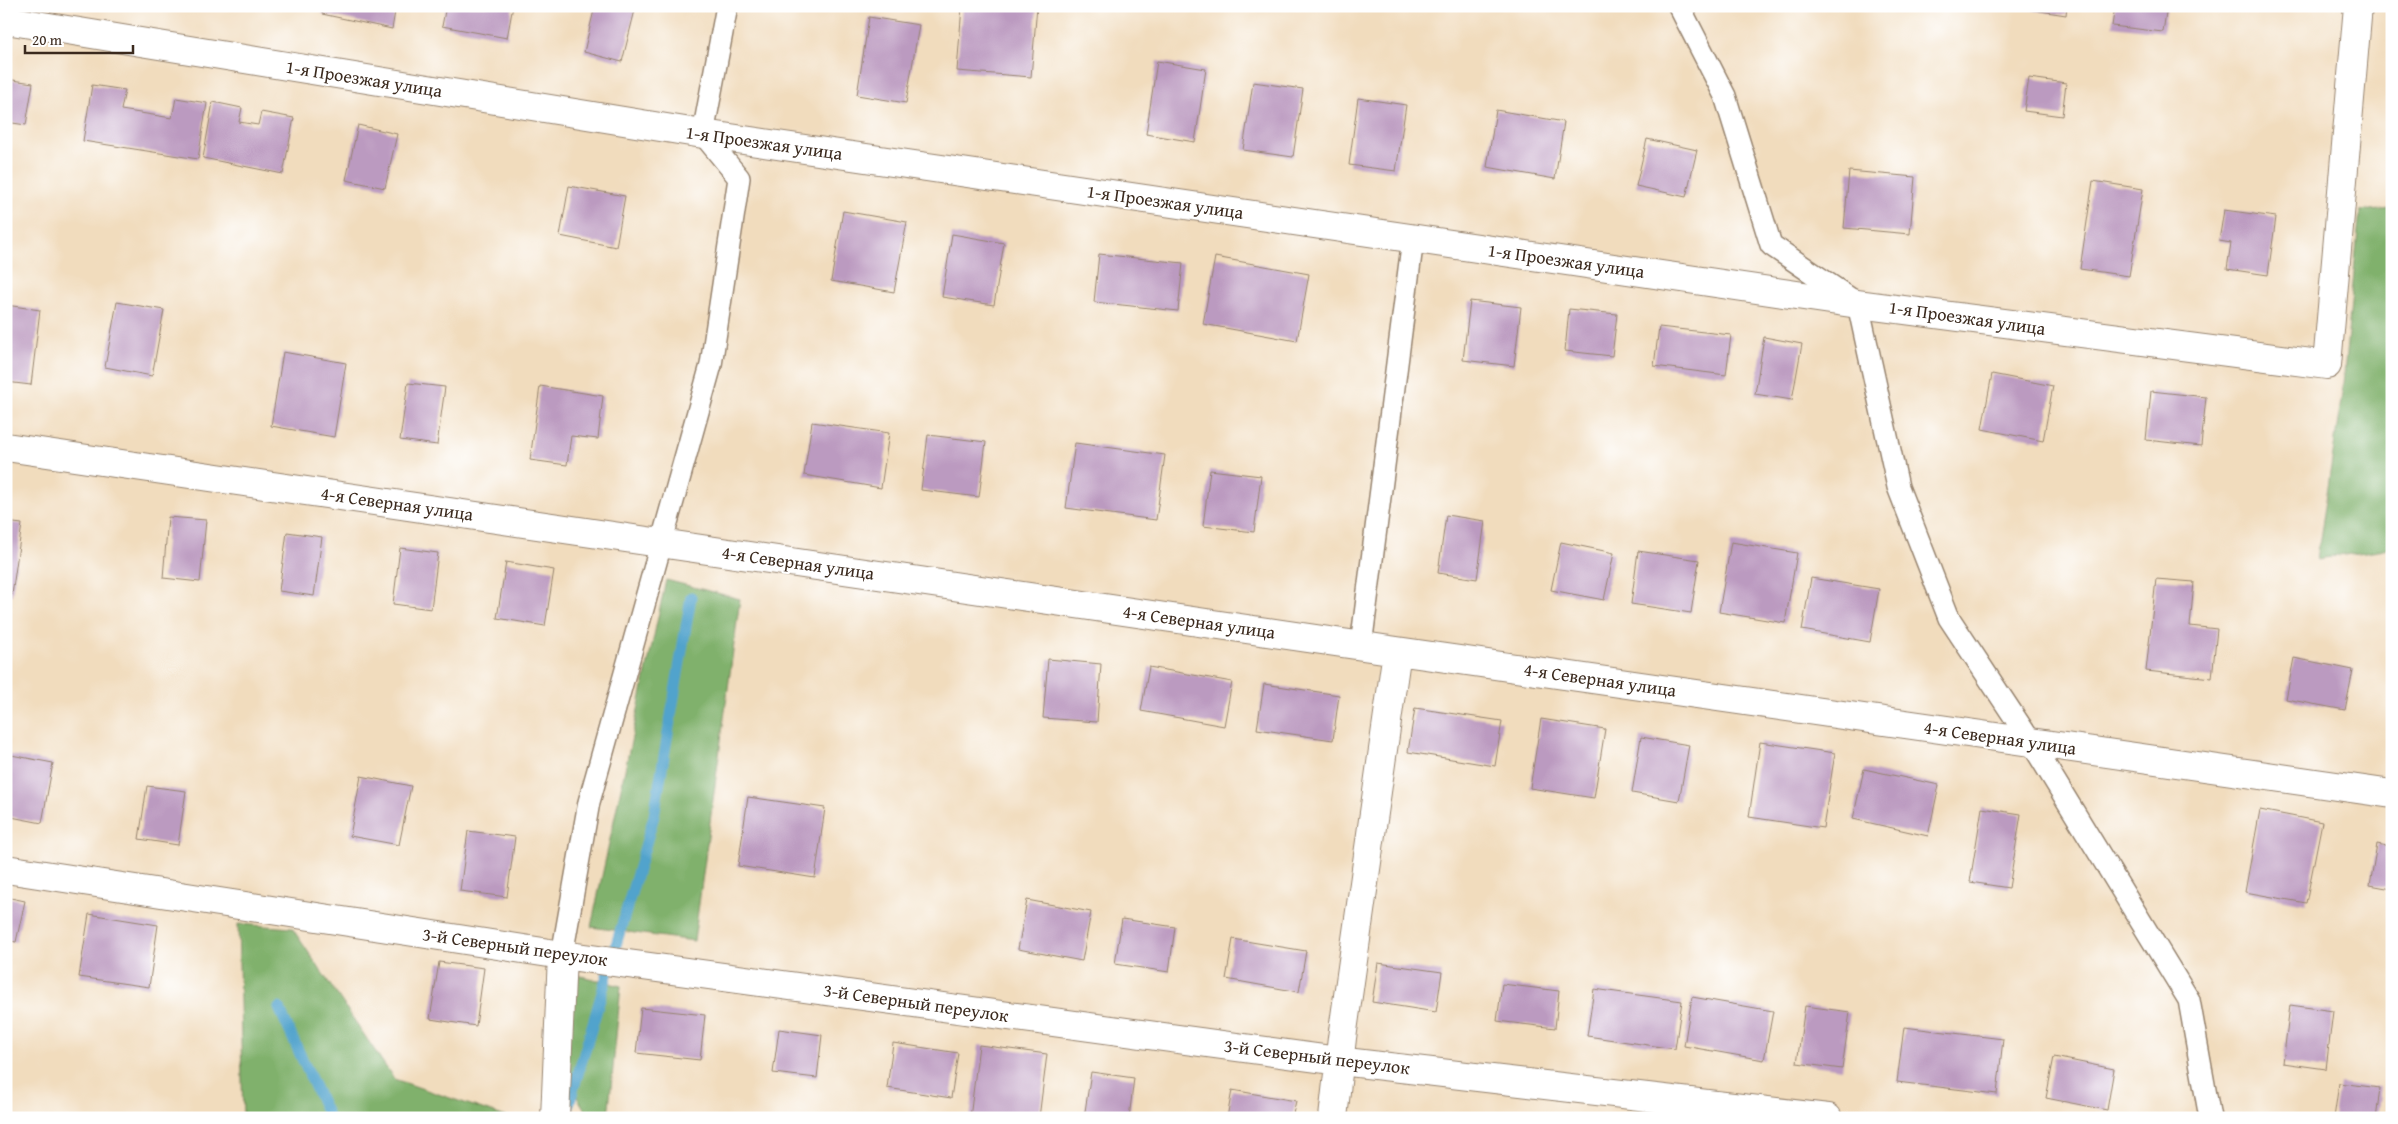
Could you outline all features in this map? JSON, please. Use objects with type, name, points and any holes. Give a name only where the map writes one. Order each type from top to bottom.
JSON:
[{"type":"street","name":"1-я Проезжая улица","points":[[6,20],[703,134],[1858,304],[2326,366],[2358,6]]},
{"type":"street","name":"4-я Северная улица","points":[[6,447],[1397,652],[2392,794]]},
{"type":"street","points":[[1333,1118],[1339,1061],[1397,652]]},
{"type":"street","name":"3-й Северный переулок","points":[[6,870],[562,955],[1339,1061],[1828,1118]]},
{"type":"street","points":[[555,1118],[562,955]]},
{"type":"lane","points":[[562,955],[589,802],[711,365],[739,178],[703,134],[726,6]]},
{"type":"lane","points":[[1680,6],[1725,96],[1772,245],[1858,304],[1901,496],[1950,618],[2031,742],[2189,1000],[2210,1118]]},
{"type":"lane","points":[[1362,646],[1414,238]]},
{"type":"green space","points":[[2392,208],[2392,548],[2317,559],[2342,394],[2360,211]]},
{"type":"green space","points":[[666,580],[740,599],[694,941],[591,927]]},
{"type":"green space","points":[[238,924],[292,928],[394,1079],[509,1118],[243,1118]]},
{"type":"green space","points":[[573,974],[621,986],[608,1118],[590,1118],[566,1079]]},
{"type":"building","points":[[324,6],[396,6],[392,29],[322,14]]},
{"type":"building","points":[[446,6],[513,6],[507,38],[442,26]]},
{"type":"building","points":[[595,6],[636,6],[622,62],[584,52]]},
{"type":"building","points":[[962,6],[1037,6],[1031,77],[957,71]]},
{"type":"building","points":[[2007,6],[2067,6],[2066,15]]},
{"type":"building","points":[[2115,6],[2167,6],[2163,32],[2112,26]]},
{"type":"building","points":[[869,17],[919,25],[906,103],[857,95]]},
{"type":"building","points":[[1157,61],[1206,69],[1195,142],[1146,134]]},
{"type":"building","points":[[2029,78],[2066,83],[2062,116],[2024,111]]},
{"type":"building","points":[[6,79],[33,83],[26,125],[6,122]]},
{"type":"building","points":[[1253,82],[1303,89],[1293,157],[1243,150]]},
{"type":"building","points":[[92,85],[125,90],[121,110],[172,118],[176,98],[207,103],[198,159],[83,141]]},
{"type":"building","points":[[1358,98],[1406,105],[1396,171],[1349,165]]},
{"type":"building","points":[[213,102],[242,108],[239,122],[258,125],[261,112],[294,118],[283,174],[203,158]]},
{"type":"building","points":[[1496,110],[1564,122],[1555,179],[1487,167]]},
{"type":"building","points":[[358,125],[397,134],[385,188],[346,180]]},
{"type":"building","points":[[1647,139],[1697,150],[1686,197],[1636,186]]},
{"type":"building","points":[[1849,171],[1915,177],[1910,234],[1844,228]]},
{"type":"building","points":[[2093,181],[2143,189],[2129,276],[2080,269]]},
{"type":"building","points":[[569,186],[625,196],[616,247],[560,236]]},
{"type":"building","points":[[2224,210],[2276,217],[2268,275],[2227,269],[2231,243],[2219,241]]},
{"type":"building","points":[[843,211],[907,222],[894,292],[831,281]]},
{"type":"building","points":[[952,234],[1004,243],[994,305],[942,297]]},
{"type":"building","points":[[1099,254],[1183,263],[1178,311],[1094,302]]},
{"type":"building","points":[[1215,257],[1309,274],[1297,341],[1203,324]]},
{"type":"building","points":[[1470,301],[1521,307],[1514,366],[1463,360]]},
{"type":"building","points":[[117,302],[164,310],[152,376],[105,367]]},
{"type":"building","points":[[6,305],[40,310],[31,385],[6,382]]},
{"type":"building","points":[[1569,309],[1617,314],[1612,356],[1565,351]]},
{"type":"building","points":[[1659,327],[1731,335],[1726,375],[1654,366]]},
{"type":"building","points":[[1764,337],[1802,344],[1792,400],[1755,394]]},
{"type":"building","points":[[283,352],[346,363],[334,437],[271,426]]},
{"type":"building","points":[[1992,374],[2053,386],[2043,441],[1982,429]]},
{"type":"building","points":[[408,383],[445,387],[437,445],[400,440]]},
{"type":"building","points":[[540,386],[603,396],[598,439],[571,436],[567,465],[530,460]]},
{"type":"building","points":[[2151,391],[2206,397],[2201,446],[2146,440]]},
{"type":"building","points":[[812,422],[889,433],[881,488],[804,475]]},
{"type":"building","points":[[928,435],[986,442],[979,497],[921,490]]},
{"type":"building","points":[[1075,443],[1165,455],[1156,520],[1066,508]]},
{"type":"building","points":[[1210,470],[1261,476],[1254,532],[1203,526]]},
{"type":"building","points":[[1446,515],[1485,521],[1477,579],[1438,573]]},
{"type":"building","points":[[168,517],[206,520],[200,582],[163,578]]},
{"type":"building","points":[[6,522],[22,524],[12,595],[6,594]]},
{"type":"building","points":[[287,532],[322,537],[314,596],[279,591]]},
{"type":"building","points":[[1561,542],[1614,553],[1604,600],[1551,590]]},
{"type":"building","points":[[1731,542],[1797,553],[1785,623],[1719,612]]},
{"type":"building","points":[[400,548],[438,553],[431,609],[393,604]]},
{"type":"building","points":[[1638,551],[1699,560],[1691,613],[1631,604]]},
{"type":"building","points":[[506,562],[554,570],[545,626],[497,618]]},
{"type":"building","points":[[1811,578],[1879,589],[1870,642],[1802,630]]},
{"type":"building","points":[[2156,579],[2194,582],[2190,626],[2217,629],[2212,678],[2146,671]]},
{"type":"building","points":[[2294,658],[2353,670],[2345,710],[2286,699]]},
{"type":"building","points":[[1048,659],[1101,664],[1097,722],[1043,718]]},
{"type":"building","points":[[1149,667],[1232,682],[1224,726],[1141,711]]},
{"type":"building","points":[[1264,684],[1339,695],[1333,740],[1257,729]]},
{"type":"building","points":[[1415,708],[1502,721],[1495,766],[1408,752]]},
{"type":"building","points":[[1541,719],[1605,729],[1594,798],[1530,788]]},
{"type":"building","points":[[1641,737],[1689,745],[1679,801],[1632,793]]},
{"type":"building","points":[[1760,742],[1835,753],[1823,828],[1749,817]]},
{"type":"building","points":[[6,754],[53,763],[42,823],[6,816]]},
{"type":"building","points":[[1864,769],[1939,785],[1928,836],[1853,819]]},
{"type":"building","points":[[361,776],[411,786],[399,845],[350,836]]},
{"type":"building","points":[[147,786],[186,791],[178,845],[139,839]]},
{"type":"building","points":[[748,797],[825,808],[815,878],[738,866]]},
{"type":"building","points":[[1982,808],[2021,814],[2009,888],[1970,882]]},
{"type":"building","points":[[2260,810],[2322,822],[2306,903],[2245,892]]},
{"type":"building","points":[[468,831],[515,837],[507,897],[460,891]]},
{"type":"building","points":[[2377,844],[2392,847],[2392,889],[2370,885]]},
{"type":"building","points":[[6,897],[25,901],[16,942],[6,940]]},
{"type":"building","points":[[1027,900],[1091,912],[1082,961],[1018,949]]},
{"type":"building","points":[[89,914],[158,925],[149,987],[79,977]]},
{"type":"building","points":[[1122,919],[1175,927],[1169,972],[1115,964]]},
{"type":"building","points":[[1233,939],[1306,951],[1299,992],[1226,979]]},
{"type":"building","points":[[439,962],[484,968],[476,1026],[430,1019]]},
{"type":"building","points":[[1378,963],[1442,972],[1436,1012],[1372,1002]]},
{"type":"building","points":[[1502,984],[1559,991],[1555,1028],[1497,1021]]},
{"type":"building","points":[[1594,989],[1682,1001],[1675,1049],[1587,1036]]},
{"type":"building","points":[[1692,997],[1773,1011],[1764,1060],[1684,1046]]},
{"type":"building","points":[[2290,1005],[2333,1011],[2326,1069],[2283,1063]]},
{"type":"building","points":[[1805,1006],[1850,1012],[1842,1069],[1797,1063]]},
{"type":"building","points":[[641,1008],[705,1015],[700,1060],[636,1053]]},
{"type":"building","points":[[1904,1027],[2003,1039],[1997,1094],[1897,1082]]},
{"type":"building","points":[[779,1029],[822,1035],[817,1078],[773,1073]]},
{"type":"building","points":[[893,1043],[958,1053],[951,1098],[887,1088]]},
{"type":"building","points":[[979,1045],[1047,1054],[1039,1118],[970,1118]]},
{"type":"building","points":[[2054,1057],[2114,1069],[2107,1110],[2046,1098]]},
{"type":"building","points":[[1091,1072],[1134,1078],[1129,1118],[1084,1118]]},
{"type":"building","points":[[2339,1083],[2380,1088],[2376,1118],[2334,1118]]},
{"type":"building","points":[[1232,1090],[1296,1101],[1292,1118],[1227,1118]]},
{"type":"waterway","points":[[565,1118],[654,816],[691,597]]},
{"type":"waterway","points":[[279,1008],[329,1118]]}]
